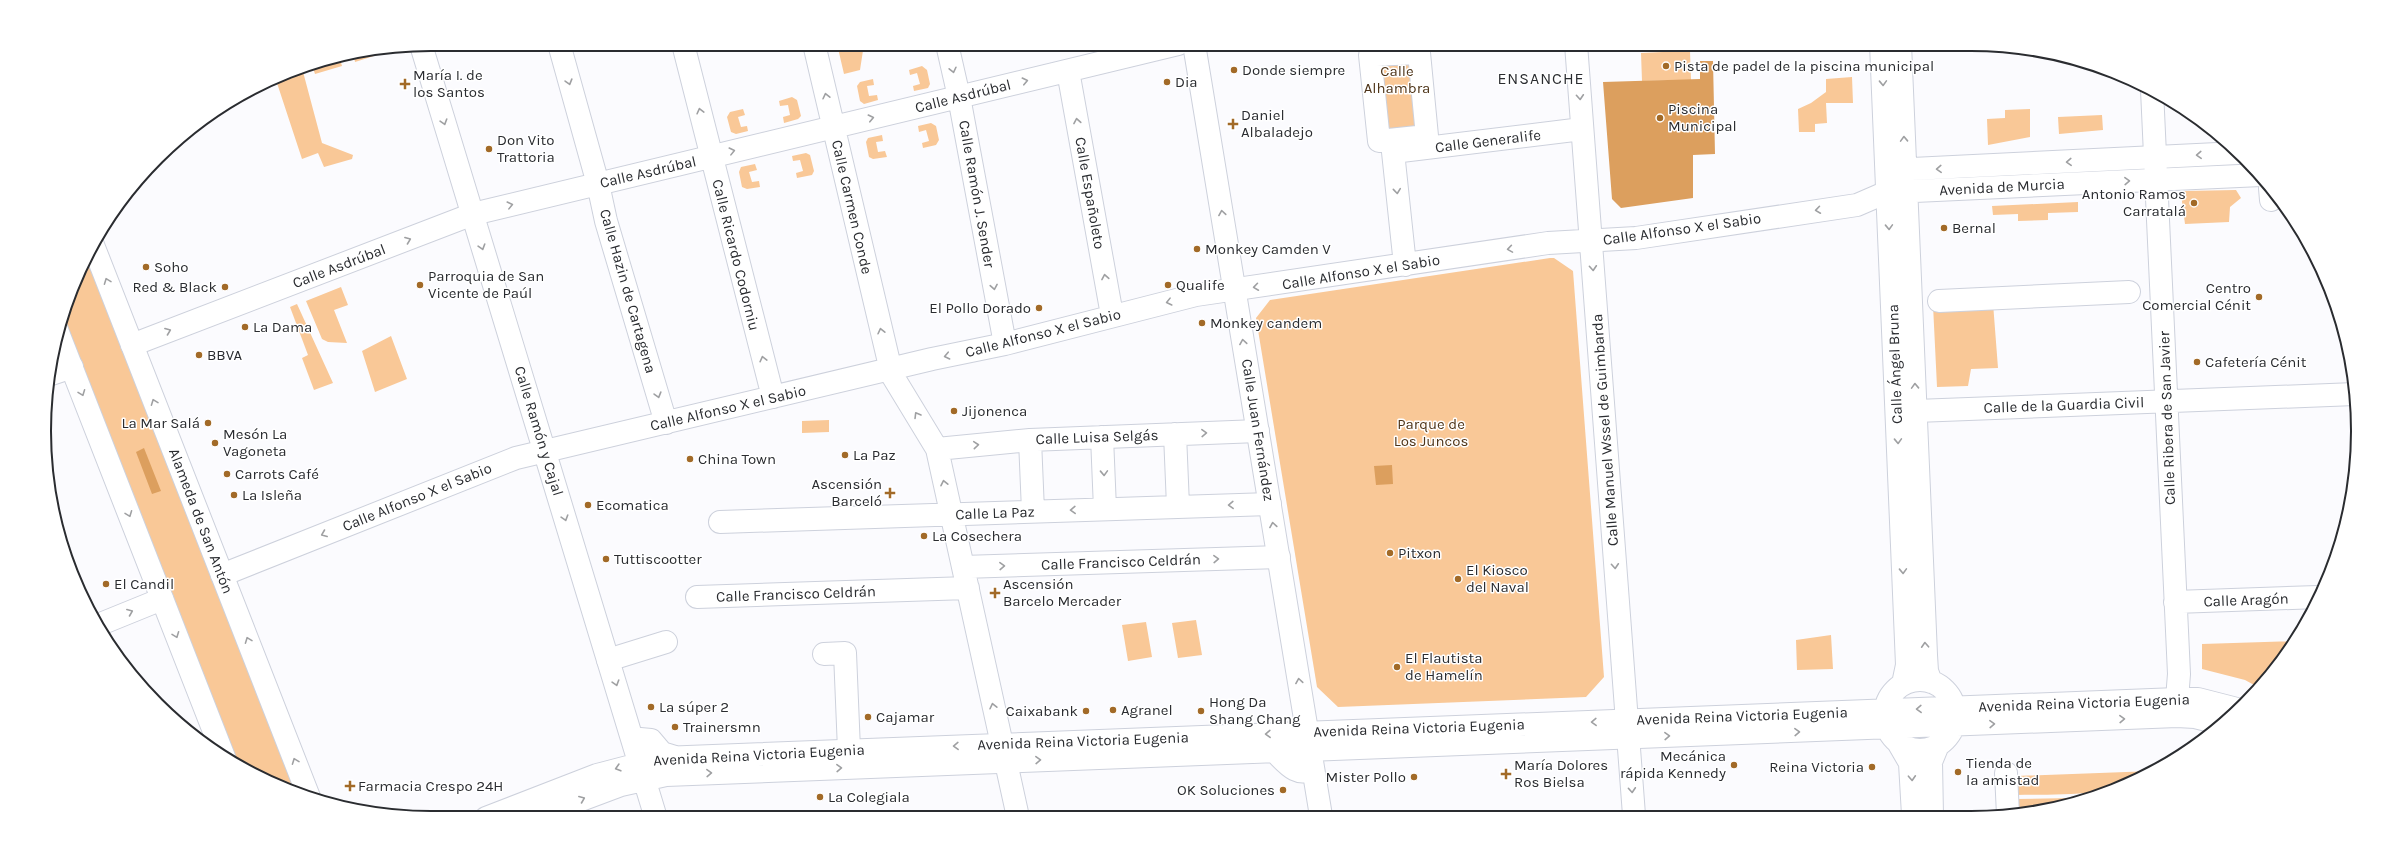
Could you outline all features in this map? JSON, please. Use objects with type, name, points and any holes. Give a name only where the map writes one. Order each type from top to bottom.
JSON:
[{"type":"street","name":"Calle Ramón y Cajal","points":[[423,51],[654,811]]},
{"type":"street","name":"Calle Hazin de Cartagena","points":[[561,51],[598,184],[606,221],[666,423]]},
{"type":"street","name":"Calle Ricardo Codorniu","points":[[685,51],[773,397]]},
{"type":"street","name":"Calle Carmen Conde","points":[[816,51],[890,369],[937,449],[1017,811]]},
{"type":"street","name":"Calle Ramón J. Sender","points":[[949,51],[959,97],[1005,344]]},
{"type":"street","name":"Calle Asdrúbal","points":[[132,344],[473,214],[1149,51]]},
{"type":"street","name":"Calle Juan Fernández","points":[[1195,51],[1320,811]]},
{"type":"street","name":"Calle Manuel Wssel de Guimbarda","points":[[1576,51],[1634,811]]},
{"type":"street","name":"Calle Ángel Bruna","points":[[1882,51],[1896,170],[1897,192],[1907,665],[1903,684]]},
{"type":"street","name":"Calle Ángel Bruna","points":[[1896,170],[1900,51]]},
{"type":"street","name":"Calle Españoleto","points":[[1068,71],[1112,315]]},
{"type":"street","name":"Calle Ribera de San Javier","points":[[2152,97],[2179,674],[2178,699]]},
{"type":"street","name":"Calle Generalife","points":[[1405,265],[1393,152],[1582,129]]},
{"type":"street","name":"Avenida de Murcia","points":[[1896,170],[2231,153]]},
{"type":"street","name":"Avenida de Murcia","points":[[1897,192],[2253,175]]},
{"type":"street","name":"Calle Alfonso X el Sabio","points":[[222,575],[516,458],[544,450],[666,423],[890,369],[1005,344],[1112,315],[1196,295],[1548,243],[1636,238],[1857,205],[1897,192]]},
{"type":"street","name":"Calle Ángel Bruna","points":[[1897,192],[1916,411],[1926,655],[1927,671],[1931,682]]},
{"type":"street","name":"Alameda de San Antón","points":[[96,252],[306,790]]},
{"type":"street","points":[[1939,301],[2129,292]]},
{"type":"street","points":[[62,342],[220,747]]},
{"type":"street","points":[[55,373],[72,367]]},
{"type":"street","name":"Calle de la Guardia Civil","points":[[1916,411],[2349,394]]},
{"type":"street","name":"Calle Luisa Selgás","points":[[937,449],[1030,440],[1258,431]]},
{"type":"street","points":[[1175,434],[1178,506]]},
{"type":"street","points":[[1102,437],[1105,509]]},
{"type":"street","points":[[1030,440],[1033,511]]},
{"type":"street","name":"Calle La Paz","points":[[720,522],[1270,504]]},
{"type":"street","name":"Calle Francisco Celdrán","points":[[696,597],[1279,557]]},
{"type":"street","name":"Calle Aragón","points":[[2175,602],[2313,597]]},
{"type":"street","points":[[103,623],[162,600]]},
{"type":"street","points":[[608,660],[666,642]]},
{"type":"street","points":[[824,654],[845,653],[849,750]]},
{"type":"street","points":[[1913,811],[1911,767],[1907,756],[1890,727],[1889,697],[1903,684],[1917,680],[1931,682],[1946,692],[1954,717],[1948,737],[1938,745],[1931,757],[1932,811]]},
{"type":"street","name":"Avenida Reina Victoria Eugenia","points":[[640,762],[640,739],[650,740],[662,754],[675,757],[849,750],[1003,753],[1274,751],[1627,729],[1890,727],[1954,717],[2178,699],[2198,699],[2232,708]]},
{"type":"street","name":"Avenida Reina Victoria Eugenia","points":[[1954,717],[2178,716],[2195,717],[2215,722]]},
{"type":"street","name":"Avenida Reina Victoria Eugenia","points":[[1890,727],[1918,750],[1938,745]]},
{"type":"street","name":"Avenida Reina Victoria Eugenia","points":[[504,811],[597,774],[640,762],[680,774],[1003,753],[1310,749]]},
{"type":"street","name":"Avenida Reina Victoria Eugenia","points":[[550,811],[593,794],[640,762]]},
{"type":"street","points":[[2006,773],[2008,809]]},
{"type":"green space","points":[[839,51],[863,51],[860,70],[844,74]]},
{"type":"green space","name":"Pista de padel de la piscina municipal","points":[[1690,51],[1691,80],[1642,81],[1641,53]]},
{"type":"green space","name":"Calle Alhambra","points":[[1419,53],[1427,136],[1379,141],[1370,55]]},
{"type":"green space","points":[[379,54],[355,62],[354,59]]},
{"type":"green space","points":[[341,62],[342,66],[315,74],[314,70]]},
{"type":"green space","points":[[922,66],[927,70],[930,84],[928,88],[914,91],[913,86],[920,84],[917,73],[910,75],[909,70]]},
{"type":"green space","points":[[303,73],[322,143],[353,155],[352,159],[324,167],[318,153],[302,159],[277,84]]},
{"type":"green space","points":[[1852,77],[1853,103],[1826,103],[1827,123],[1815,124],[1815,132],[1799,132],[1798,109],[1811,103],[1826,92],[1826,79]]},
{"type":"green space","points":[[873,79],[874,85],[867,86],[869,96],[877,95],[878,100],[864,104],[860,101],[857,86],[860,82]]},
{"type":"green space","points":[[792,97],[797,100],[801,116],[798,119],[784,123],[783,117],[790,115],[788,105],[780,106],[779,101]]},
{"type":"green space","points":[[743,109],[745,115],[738,117],[741,127],[747,126],[748,131],[736,134],[731,132],[727,117],[730,112]]},
{"type":"green space","points":[[2030,109],[2030,137],[1988,145],[1987,119],[2005,118],[2005,110]]},
{"type":"green space","points":[[2102,115],[2103,130],[2059,134],[2058,117]]},
{"type":"green space","points":[[931,123],[936,126],[939,140],[936,145],[923,148],[922,143],[929,141],[926,130],[919,132],[918,126]]},
{"type":"green space","points":[[882,135],[883,141],[876,142],[878,152],[885,151],[887,157],[873,159],[869,157],[866,142],[868,138]]},
{"type":"green space","points":[[806,153],[810,155],[814,171],[812,175],[797,178],[796,173],[803,171],[800,160],[793,161],[792,156]]},
{"type":"green space","points":[[755,164],[757,170],[749,172],[752,182],[759,181],[760,187],[747,189],[742,187],[739,172],[741,167]]},
{"type":"green space","points":[[2236,190],[2241,198],[2230,207],[2229,222],[2185,224],[2181,194],[2184,191]]},
{"type":"green space","points":[[2078,202],[2078,212],[2048,213],[2048,220],[2018,221],[2018,214],[1993,215],[1992,206]]},
{"type":"green space","points":[[96,252],[306,790],[263,772],[220,747],[62,342],[71,309]]},
{"type":"green space","name":"Parque de Los Juncos","points":[[1554,258],[1573,271],[1604,677],[1586,697],[1338,707],[1317,687],[1256,318],[1270,300]]},
{"type":"green space","points":[[341,287],[348,305],[334,310],[347,343],[328,342],[322,339],[306,301]]},
{"type":"green space","points":[[1993,303],[1998,368],[1971,369],[1968,386],[1937,387],[1933,305]]},
{"type":"green space","points":[[297,304],[333,383],[314,390],[302,358],[308,355],[290,307]]},
{"type":"green space","points":[[391,336],[407,379],[375,392],[362,351]]},
{"type":"green space","points":[[829,420],[829,432],[802,433],[802,421]]},
{"type":"green space","points":[[1196,620],[1202,655],[1178,658],[1172,623]]},
{"type":"green space","points":[[1146,622],[1152,657],[1128,661],[1122,625]]},
{"type":"green space","points":[[1831,635],[1833,669],[1797,670],[1796,640]]},
{"type":"green space","points":[[2288,641],[2254,685],[2245,680],[2202,669],[2202,644]]},
{"type":"green space","points":[[2140,771],[2093,791],[2069,794],[2016,795],[2016,776]]},
{"type":"green space","points":[[2069,798],[2045,804],[2017,808],[2016,799]]},
{"type":"shaded area","name":"Piscina Municipal","points":[[1700,61],[1713,61],[1715,154],[1693,155],[1693,198],[1621,208],[1612,199],[1603,82],[1700,79]]},
{"type":"shaded area","points":[[144,448],[161,491],[152,494],[136,452]]},
{"type":"shaded area","points":[[1392,465],[1393,484],[1376,485],[1374,466]]},
{"type":"place","name":"Pista de padel de la piscina municipal","points":[[1666,66]]},
{"type":"place","name":"Donde siempre","points":[[1234,70]]},
{"type":"place","name":"Dia","points":[[1167,82]]},
{"type":"place","name":"María I. de los Santos","points":[[405,84]]},
{"type":"place","name":"Piscina Municipal","points":[[1660,118]]},
{"type":"place","name":"Daniel Albaladejo","points":[[1233,124]]},
{"type":"place","name":"Don Vito Trattoria","points":[[489,149]]},
{"type":"place","name":"Antonio Ramos Carratalá","points":[[2194,203]]},
{"type":"place","name":"Bernal","points":[[1944,228]]},
{"type":"place","name":"Monkey Camden V","points":[[1197,249]]},
{"type":"place","name":"Soho","points":[[146,267]]},
{"type":"place","name":"Parroquia de San Vicente de Paúl","points":[[420,285]]},
{"type":"place","name":"Qualife","points":[[1168,285]]},
{"type":"place","name":"Red & Black","points":[[225,287]]},
{"type":"place","name":"Centro Comercial Cénit","points":[[2259,297]]},
{"type":"place","name":"El Pollo Dorado","points":[[1039,308]]},
{"type":"place","name":"Monkey candem","points":[[1202,323]]},
{"type":"place","name":"La Dama","points":[[245,327]]},
{"type":"place","name":"BBVA","points":[[199,355]]},
{"type":"place","name":"Cafetería Cénit","points":[[2197,362]]},
{"type":"place","name":"Jijonenca","points":[[954,411]]},
{"type":"place","name":"La Mar Salá","points":[[208,423]]},
{"type":"place","name":"Mesón La Vagoneta","points":[[215,443]]},
{"type":"place","name":"La Paz","points":[[845,455]]},
{"type":"place","name":"China Town","points":[[690,459]]},
{"type":"place","name":"Carrots Café","points":[[227,474]]},
{"type":"place","name":"Ascensión Barceló","points":[[890,493]]},
{"type":"place","name":"La Isleña","points":[[234,495]]},
{"type":"place","name":"Ecomatica","points":[[588,505]]},
{"type":"place","name":"La Cosechera","points":[[924,536]]},
{"type":"place","name":"Pitxon","points":[[1390,553]]},
{"type":"place","name":"Tuttiscootter","points":[[606,559]]},
{"type":"place","name":"El Kiosco del Naval","points":[[1458,579]]},
{"type":"place","name":"El Candil","points":[[106,584]]},
{"type":"place","name":"Ascensión Barcelo Mercader","points":[[995,593]]},
{"type":"place","name":"El Flautista de Hamelín","points":[[1397,667]]},
{"type":"place","name":"La súper 2","points":[[651,707]]},
{"type":"place","name":"Agranel","points":[[1113,710]]},
{"type":"place","name":"Caixabank","points":[[1086,711]]},
{"type":"place","name":"Hong Da Shang Chang","points":[[1201,711]]},
{"type":"place","name":"Cajamar","points":[[868,717]]},
{"type":"place","name":"Trainersmn","points":[[675,727]]},
{"type":"place","name":"Mecánica rápida Kennedy","points":[[1734,765]]},
{"type":"place","name":"Reina Victoria","points":[[1872,767]]},
{"type":"place","name":"Tienda de la amistad","points":[[1958,772]]},
{"type":"place","name":"María Dolores Ros Bielsa","points":[[1506,774]]},
{"type":"place","name":"Mister Pollo","points":[[1414,777]]},
{"type":"place","name":"Farmacia Crespo 24H","points":[[350,786]]},
{"type":"place","name":"OK Soluciones","points":[[1283,790]]},
{"type":"place","name":"La Colegiala","points":[[820,797]]},
{"type":"district","name":"ENSANCHE","points":[[1541,78]]}]
